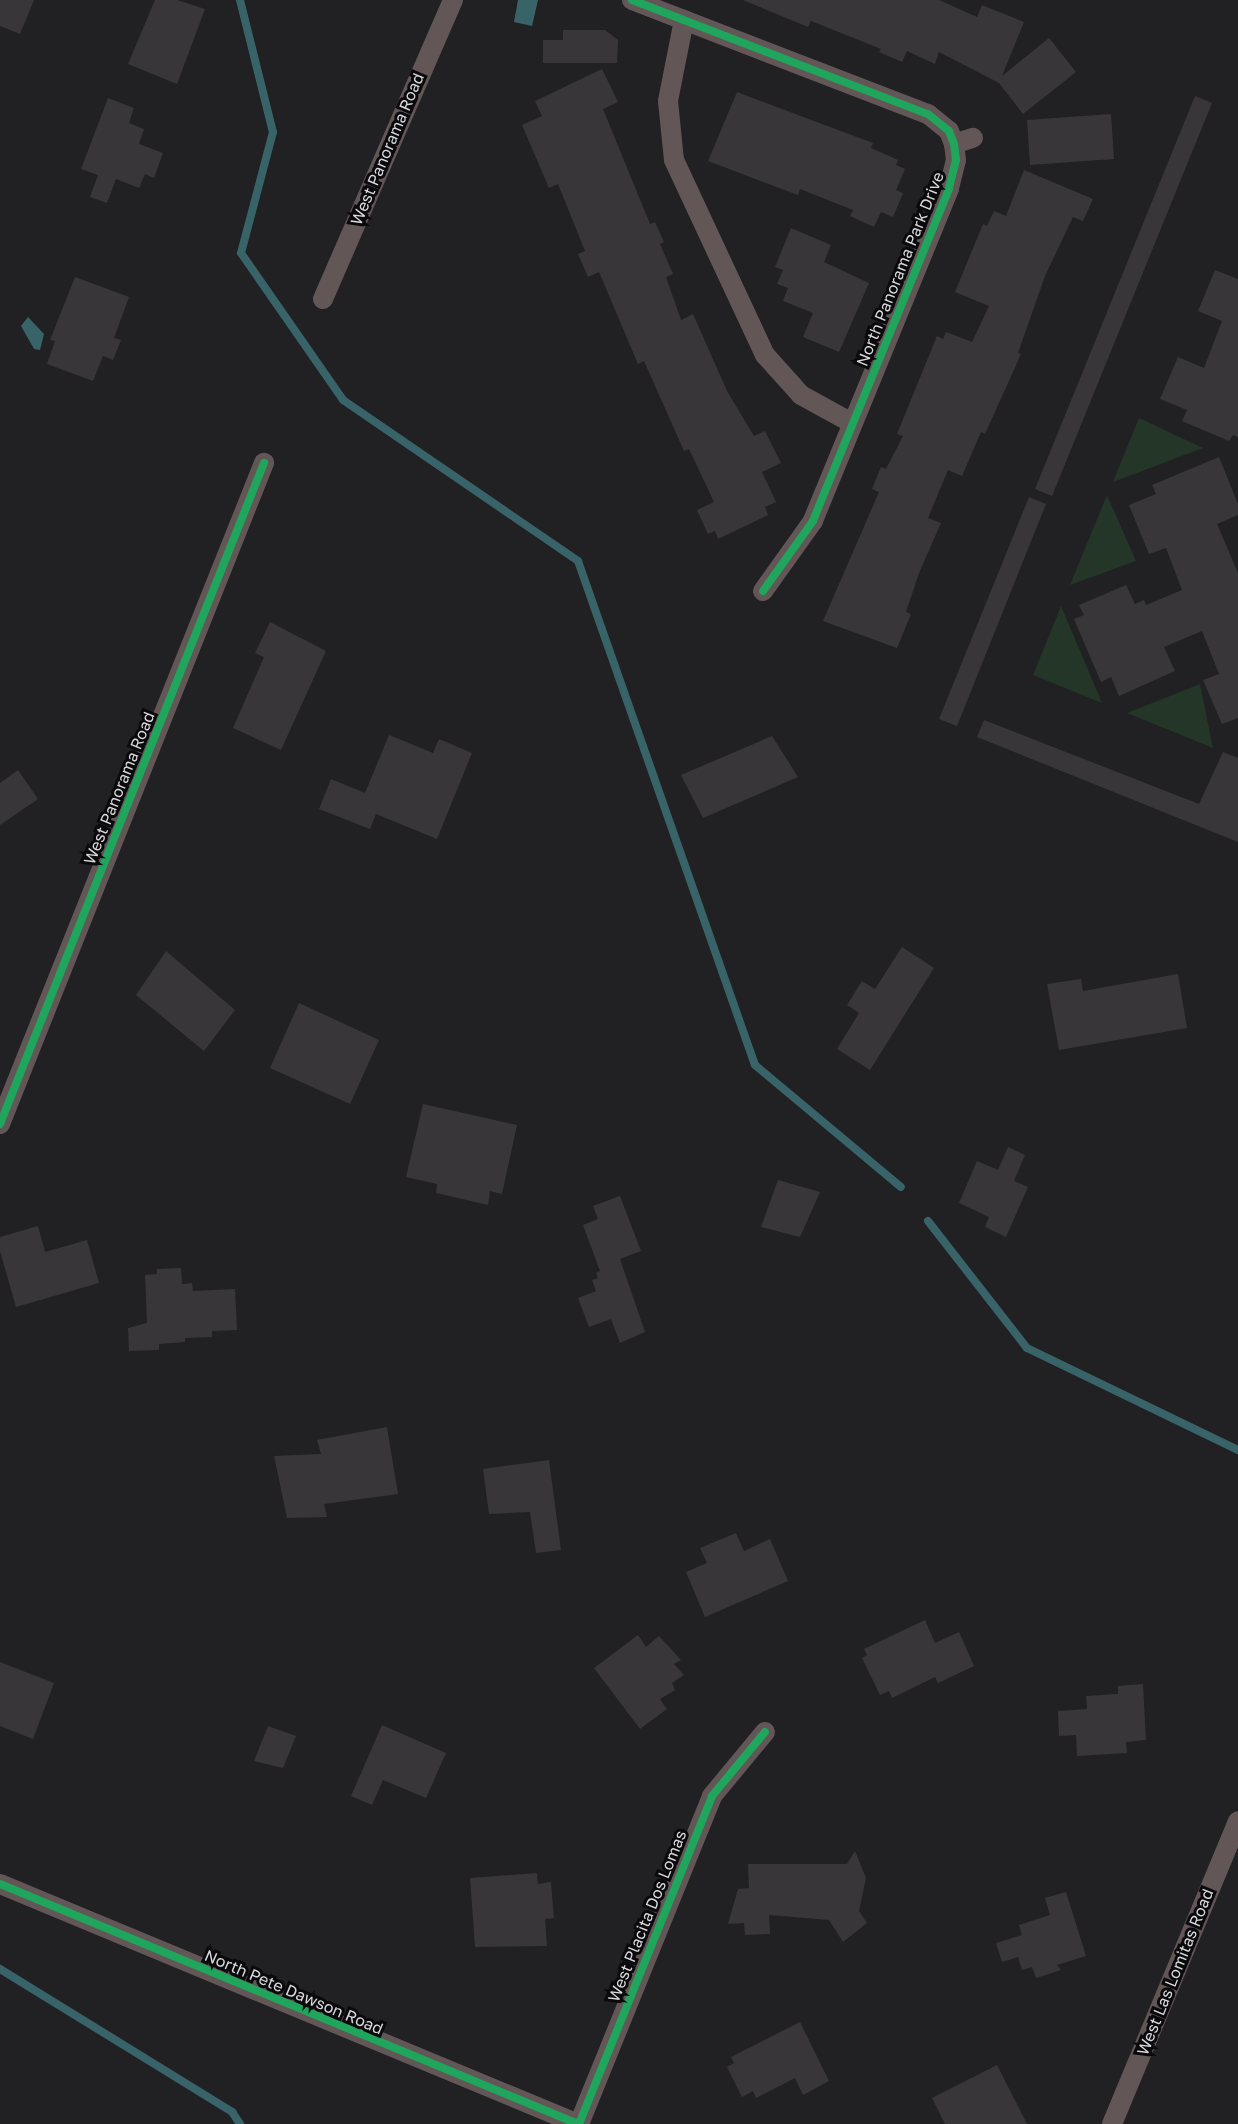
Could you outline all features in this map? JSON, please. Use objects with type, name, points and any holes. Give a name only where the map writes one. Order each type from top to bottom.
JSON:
[{"type":"street","name":"West Panorama Road","points":[[323,299],[453,0]]},
{"type":"street","points":[[632,0],[928,114],[950,131],[954,144],[973,138]]},
{"type":"street","points":[[684,20],[668,101],[674,160],[765,355],[801,395],[852,423]]},
{"type":"street","name":"North Panorama Park Drive","points":[[763,591],[813,521],[950,189],[956,160],[954,144]]},
{"type":"street","name":"West Panorama Road","points":[[0,1124],[264,463]]},
{"type":"street","name":"West Placita Dos Lomas","points":[[578,2124],[712,1796],[765,1732]]},
{"type":"street","name":"West Las Lomitas Road","points":[[1112,2124],[1238,1821]]},
{"type":"street","name":"North Pete Dawson Road","points":[[0,1884],[578,2124]]},
{"type":"green space","points":[[1139,418],[1203,448],[1113,482]]},
{"type":"green space","points":[[1107,495],[1136,561],[1070,585]]},
{"type":"green space","points":[[1061,606],[1102,703],[1033,675]]},
{"type":"green space","points":[[1200,684],[1213,748],[1127,713]]},
{"type":"water","points":[[518,0],[538,0],[532,26],[514,22]]},
{"type":"water","points":[[28,317],[44,334],[40,350],[34,349],[21,326]]},
{"type":"building","points":[[0,0],[34,0],[20,34],[0,26]]},
{"type":"building","points":[[155,0],[177,0],[205,9],[177,84],[128,64]]},
{"type":"building","points":[[743,0],[939,0],[977,17],[982,5],[1024,22],[1002,76],[1049,38],[1076,72],[1023,114],[999,83],[939,52],[935,64],[907,51],[902,62],[879,52],[881,49],[811,21],[808,27]]},
{"type":"building","points":[[563,30],[605,30],[618,40],[617,63],[543,63],[543,40],[563,40]]},
{"type":"building","points":[[602,69],[618,102],[603,109],[650,224],[655,222],[664,242],[660,244],[673,274],[666,277],[681,320],[693,314],[727,391],[754,436],[765,431],[781,463],[762,472],[776,502],[765,507],[768,515],[718,539],[715,531],[708,534],[697,510],[714,502],[689,449],[684,451],[644,361],[638,364],[599,272],[588,277],[578,254],[585,251],[558,184],[549,188],[522,125],[542,116],[535,101]]},
{"type":"building","points":[[737,92],[873,143],[871,148],[898,160],[896,165],[905,169],[896,190],[903,193],[893,217],[881,212],[874,227],[850,216],[853,210],[800,189],[798,195],[708,161]]},
{"type":"building","points":[[1195,96],[1212,103],[1052,496],[1035,489]]},
{"type":"building","points":[[108,98],[134,108],[129,123],[144,129],[139,144],[163,153],[154,178],[145,174],[139,188],[116,179],[107,203],[90,197],[98,175],[81,169]]},
{"type":"building","points":[[1111,114],[1114,159],[1030,165],[1027,120]]},
{"type":"building","points":[[1024,170],[1093,199],[1083,221],[1073,217],[1045,276],[1018,353],[1021,354],[985,434],[981,432],[962,476],[948,470],[928,518],[941,523],[919,573],[906,612],[911,614],[897,648],[823,621],[879,492],[872,489],[881,467],[886,469],[903,436],[897,434],[937,336],[943,339],[946,332],[972,342],[989,306],[955,292],[983,224],[987,226],[994,211],[1006,216]]},
{"type":"building","points":[[791,228],[831,245],[824,262],[869,283],[839,352],[803,337],[813,313],[783,301],[788,288],[777,284],[783,270],[775,267]]},
{"type":"building","points":[[1215,270],[1238,279],[1238,437],[1233,435],[1229,441],[1182,421],[1187,410],[1160,399],[1178,357],[1204,368],[1222,321],[1198,311]]},
{"type":"building","points":[[75,277],[129,297],[114,338],[121,340],[113,360],[103,356],[93,381],[47,364],[55,341],[50,340]]},
{"type":"building","points":[[1219,457],[1238,504],[1238,515],[1217,524],[1238,573],[1238,718],[1222,724],[1203,680],[1219,674],[1202,631],[1164,647],[1175,671],[1119,696],[1111,677],[1101,682],[1074,619],[1084,615],[1079,605],[1126,585],[1135,604],[1144,600],[1146,605],[1182,590],[1166,548],[1149,554],[1129,505],[1156,494],[1152,485]]},
{"type":"building","points":[[1029,497],[1046,504],[957,726],[939,719]]},
{"type":"building","points":[[270,622],[326,651],[281,750],[233,728],[264,657],[255,653]]},
{"type":"building","points":[[984,720],[1199,804],[1223,752],[1238,758],[1238,842],[977,737]]},
{"type":"building","points":[[389,735],[433,753],[439,739],[472,753],[437,839],[376,814],[370,829],[319,809],[331,779],[365,793]]},
{"type":"building","points":[[772,736],[798,777],[703,818],[681,775]]},
{"type":"building","points":[[18,770],[38,799],[0,825],[0,783]]},
{"type":"building","points":[[902,947],[934,968],[870,1070],[837,1049],[859,1013],[847,1005],[862,981],[875,989]]},
{"type":"building","points":[[166,951],[235,1010],[204,1051],[136,995]]},
{"type":"building","points":[[1178,974],[1187,1028],[1059,1050],[1047,984],[1081,979],[1083,991]]},
{"type":"building","points":[[299,1003],[379,1040],[350,1104],[270,1068]]},
{"type":"building","points":[[423,1104],[517,1125],[502,1194],[490,1191],[488,1205],[436,1193],[437,1184],[406,1177]]},
{"type":"building","points":[[1008,1147],[1025,1155],[1014,1181],[1028,1187],[1006,1237],[985,1227],[989,1217],[959,1203],[977,1161],[998,1170]]},
{"type":"building","points":[[778,1180],[820,1192],[800,1237],[761,1227]]},
{"type":"building","points":[[620,1196],[641,1251],[620,1259],[645,1332],[620,1343],[611,1319],[589,1327],[578,1298],[596,1291],[592,1280],[598,1278],[596,1273],[600,1271],[583,1225],[598,1219],[593,1206]]},
{"type":"building","points":[[38,1226],[45,1252],[87,1240],[99,1283],[16,1307],[0,1251],[0,1237]]},
{"type":"building","points":[[181,1268],[182,1284],[192,1283],[193,1291],[235,1289],[237,1330],[212,1331],[212,1337],[185,1338],[185,1342],[159,1344],[159,1350],[129,1351],[128,1328],[147,1323],[145,1275],[157,1274],[157,1269]]},
{"type":"building","points":[[387,1427],[398,1494],[324,1504],[327,1517],[287,1518],[274,1456],[321,1454],[317,1440]]},
{"type":"building","points":[[549,1460],[561,1550],[536,1553],[530,1512],[489,1514],[483,1469]]},
{"type":"building","points":[[736,1533],[744,1551],[770,1539],[788,1581],[705,1617],[686,1572],[707,1563],[700,1548]]},
{"type":"building","points":[[925,1620],[935,1643],[959,1632],[974,1666],[938,1683],[935,1677],[892,1698],[889,1691],[880,1695],[862,1658],[867,1655],[864,1649]]},
{"type":"building","points":[[638,1635],[646,1647],[659,1636],[681,1660],[674,1664],[684,1675],[672,1683],[675,1690],[660,1699],[667,1709],[640,1729],[594,1668]]},
{"type":"building","points":[[0,1662],[54,1683],[33,1739],[0,1726]]},
{"type":"building","points":[[1143,1684],[1146,1740],[1126,1742],[1127,1753],[1077,1756],[1076,1735],[1059,1736],[1058,1711],[1087,1709],[1086,1696],[1118,1694],[1118,1686]]},
{"type":"building","points":[[382,1725],[446,1753],[426,1798],[383,1780],[372,1805],[351,1796]]},
{"type":"building","points":[[268,1726],[296,1736],[283,1768],[254,1761]]},
{"type":"building","points":[[855,1851],[866,1878],[859,1911],[867,1923],[843,1942],[829,1920],[769,1915],[770,1934],[745,1935],[744,1923],[728,1924],[738,1889],[749,1888],[748,1864],[847,1864]]},
{"type":"building","points":[[537,1873],[538,1884],[551,1882],[554,1918],[545,1919],[547,1946],[475,1947],[470,1878]]},
{"type":"building","points":[[1066,1892],[1086,1956],[1057,1965],[1061,1970],[1036,1978],[1032,1967],[1022,1970],[1018,1957],[1002,1962],[996,1943],[1022,1935],[1019,1925],[1050,1915],[1045,1898]]},
{"type":"building","points":[[800,2022],[829,2081],[803,2095],[795,2078],[756,2098],[753,2091],[742,2097],[727,2067],[734,2063],[731,2057]]},
{"type":"building","points":[[997,2065],[1027,2124],[945,2124],[932,2098]]},
{"type":"waterway","points":[[240,0],[273,132],[241,253],[343,400],[578,561],[755,1065],[901,1187]]},
{"type":"waterway","points":[[928,1221],[1027,1348],[1238,1450]]},
{"type":"waterway","points":[[0,1969],[232,2112],[240,2124]]},
{"type":"cycle path","points":[[632,0],[928,114],[949,131],[954,144],[956,160],[949,189],[813,521],[763,591]]},
{"type":"cycle path","points":[[0,1124],[264,463]]},
{"type":"cycle path","points":[[579,2124],[712,1796],[765,1732]]},
{"type":"cycle path","points":[[0,1884],[578,2124]]}]
